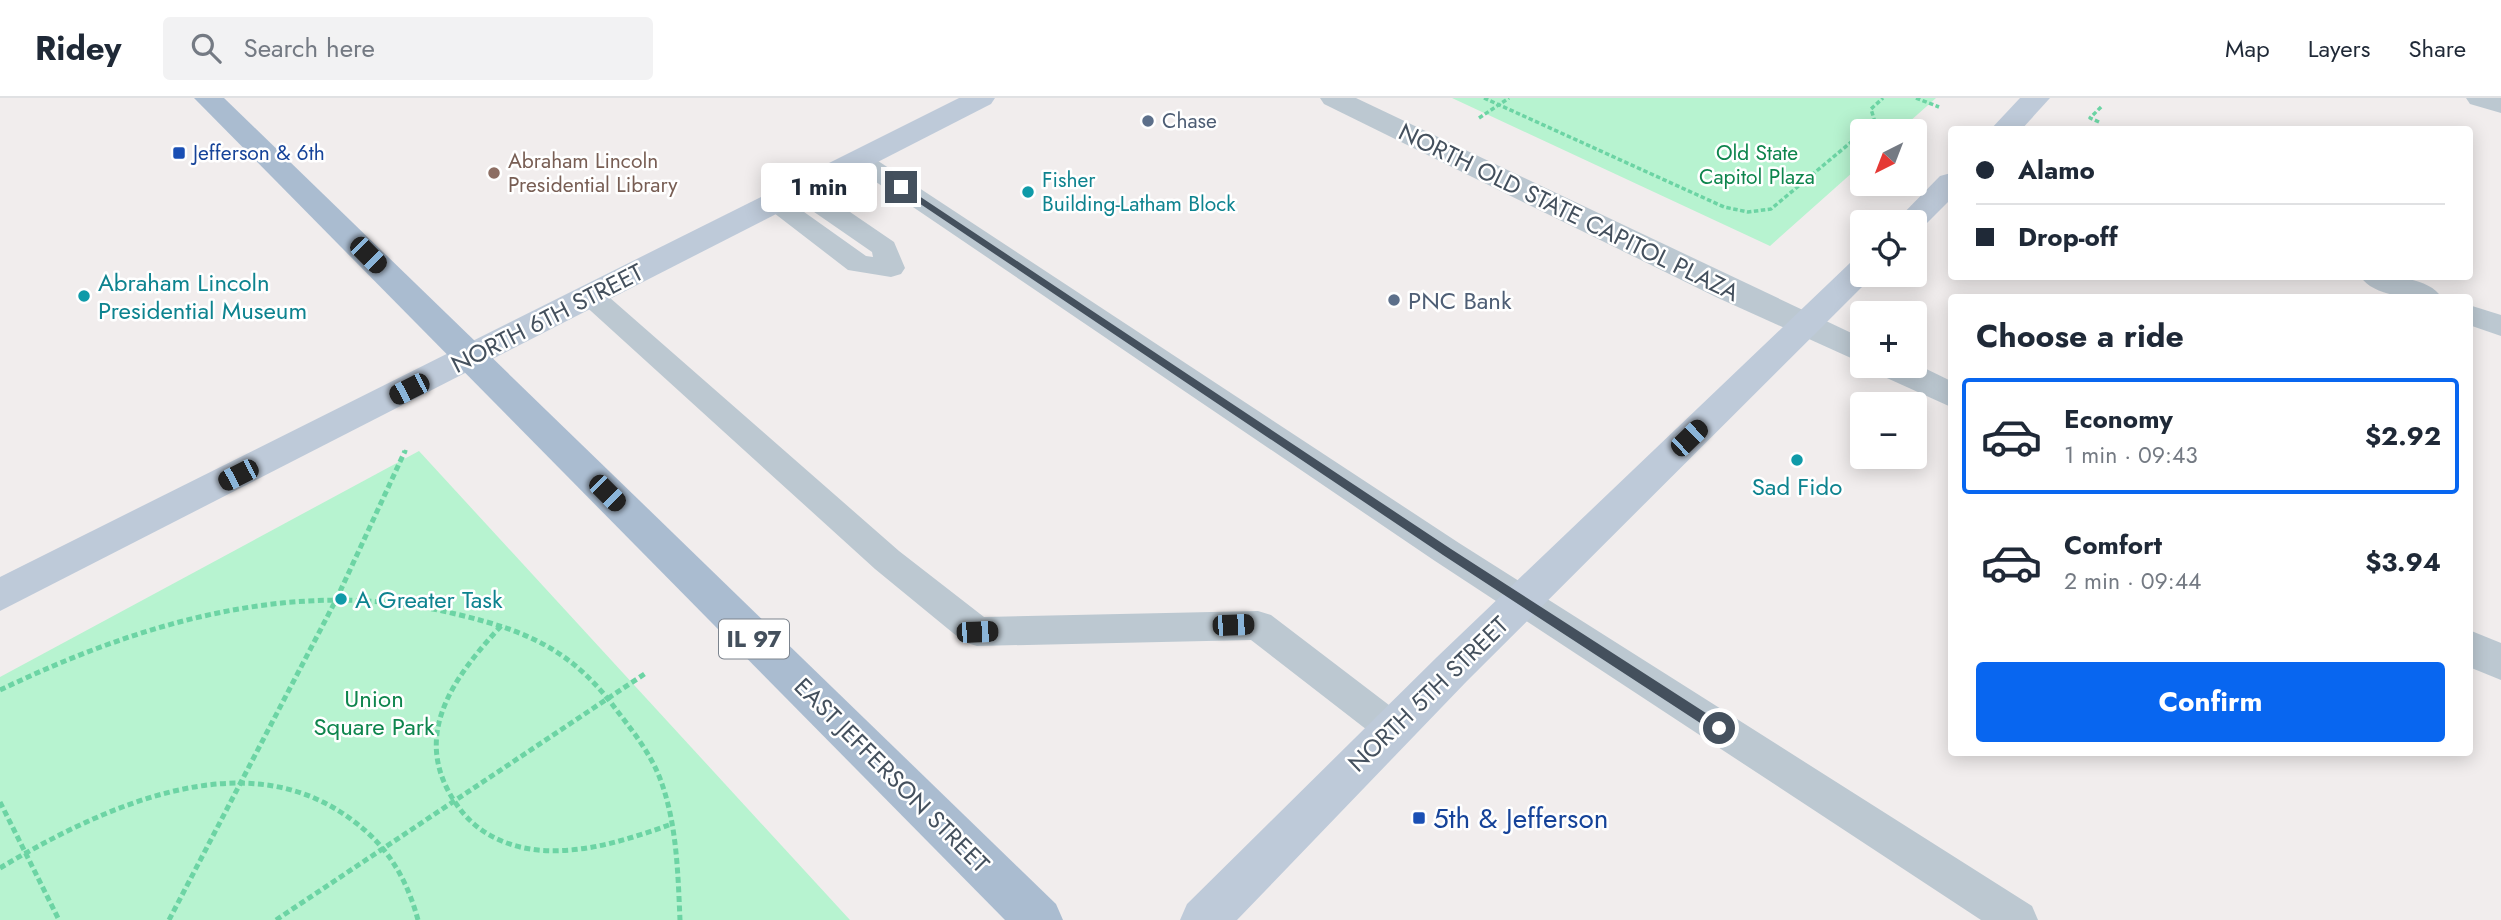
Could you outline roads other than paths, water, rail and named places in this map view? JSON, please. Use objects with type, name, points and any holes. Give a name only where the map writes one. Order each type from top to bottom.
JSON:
[{"type":"main road","name":"EAST JEFFERSON STREET","points":[[208,98],[1039,920]]},
{"type":"main road","name":"NORTH 6TH STREET","points":[[0,595],[981,98]]},
{"type":"main road","points":[[2008,126],[2036,98]]},
{"type":"main road","points":[[1922,210],[1948,184]]},
{"type":"main road","name":"NORTH 5TH STREET","points":[[1204,920],[1393,729],[1850,281]]},
{"type":"street","name":"NORTH OLD STATE CAPITOL PLAZA","points":[[1335,98],[1730,291],[1850,346]]},
{"type":"street","points":[[1914,378],[1948,395]]},
{"type":"street","points":[[2473,650],[2501,663]]},
{"type":"lane","points":[[860,160],[1523,601],[2017,920]]},
{"type":"lane","points":[[2384,280],[2418,294]]},
{"type":"lane","points":[[591,296],[887,560],[977,632],[1258,625],[1393,729]]},
{"type":"lane","points":[[2473,316],[2501,326]]},
{"type":"place","name":"Chase","points":[[1148,121]]},
{"type":"place","name":"Jefferson & 6th","points":[[179,153]]},
{"type":"place","name":"Abraham Lincoln Presidential Library","points":[[494,173]]},
{"type":"place","name":"Fisher Building-Latham Block","points":[[1028,192]]},
{"type":"place","name":"Abraham Lincoln Presidential Museum","points":[[84,296]]},
{"type":"place","name":"PNC Bank","points":[[1394,300]]},
{"type":"place","name":"Sad Fido","points":[[1797,460]]},
{"type":"place","name":"A Greater Task","points":[[341,599]]},
{"type":"place","name":"5th & Jefferson","points":[[1419,818]]},
{"type":"park label","name":"Old State Capitol Plaza","points":[[1757,165]]},
{"type":"park label","name":"Union Square Park","points":[[374,712]]}]
